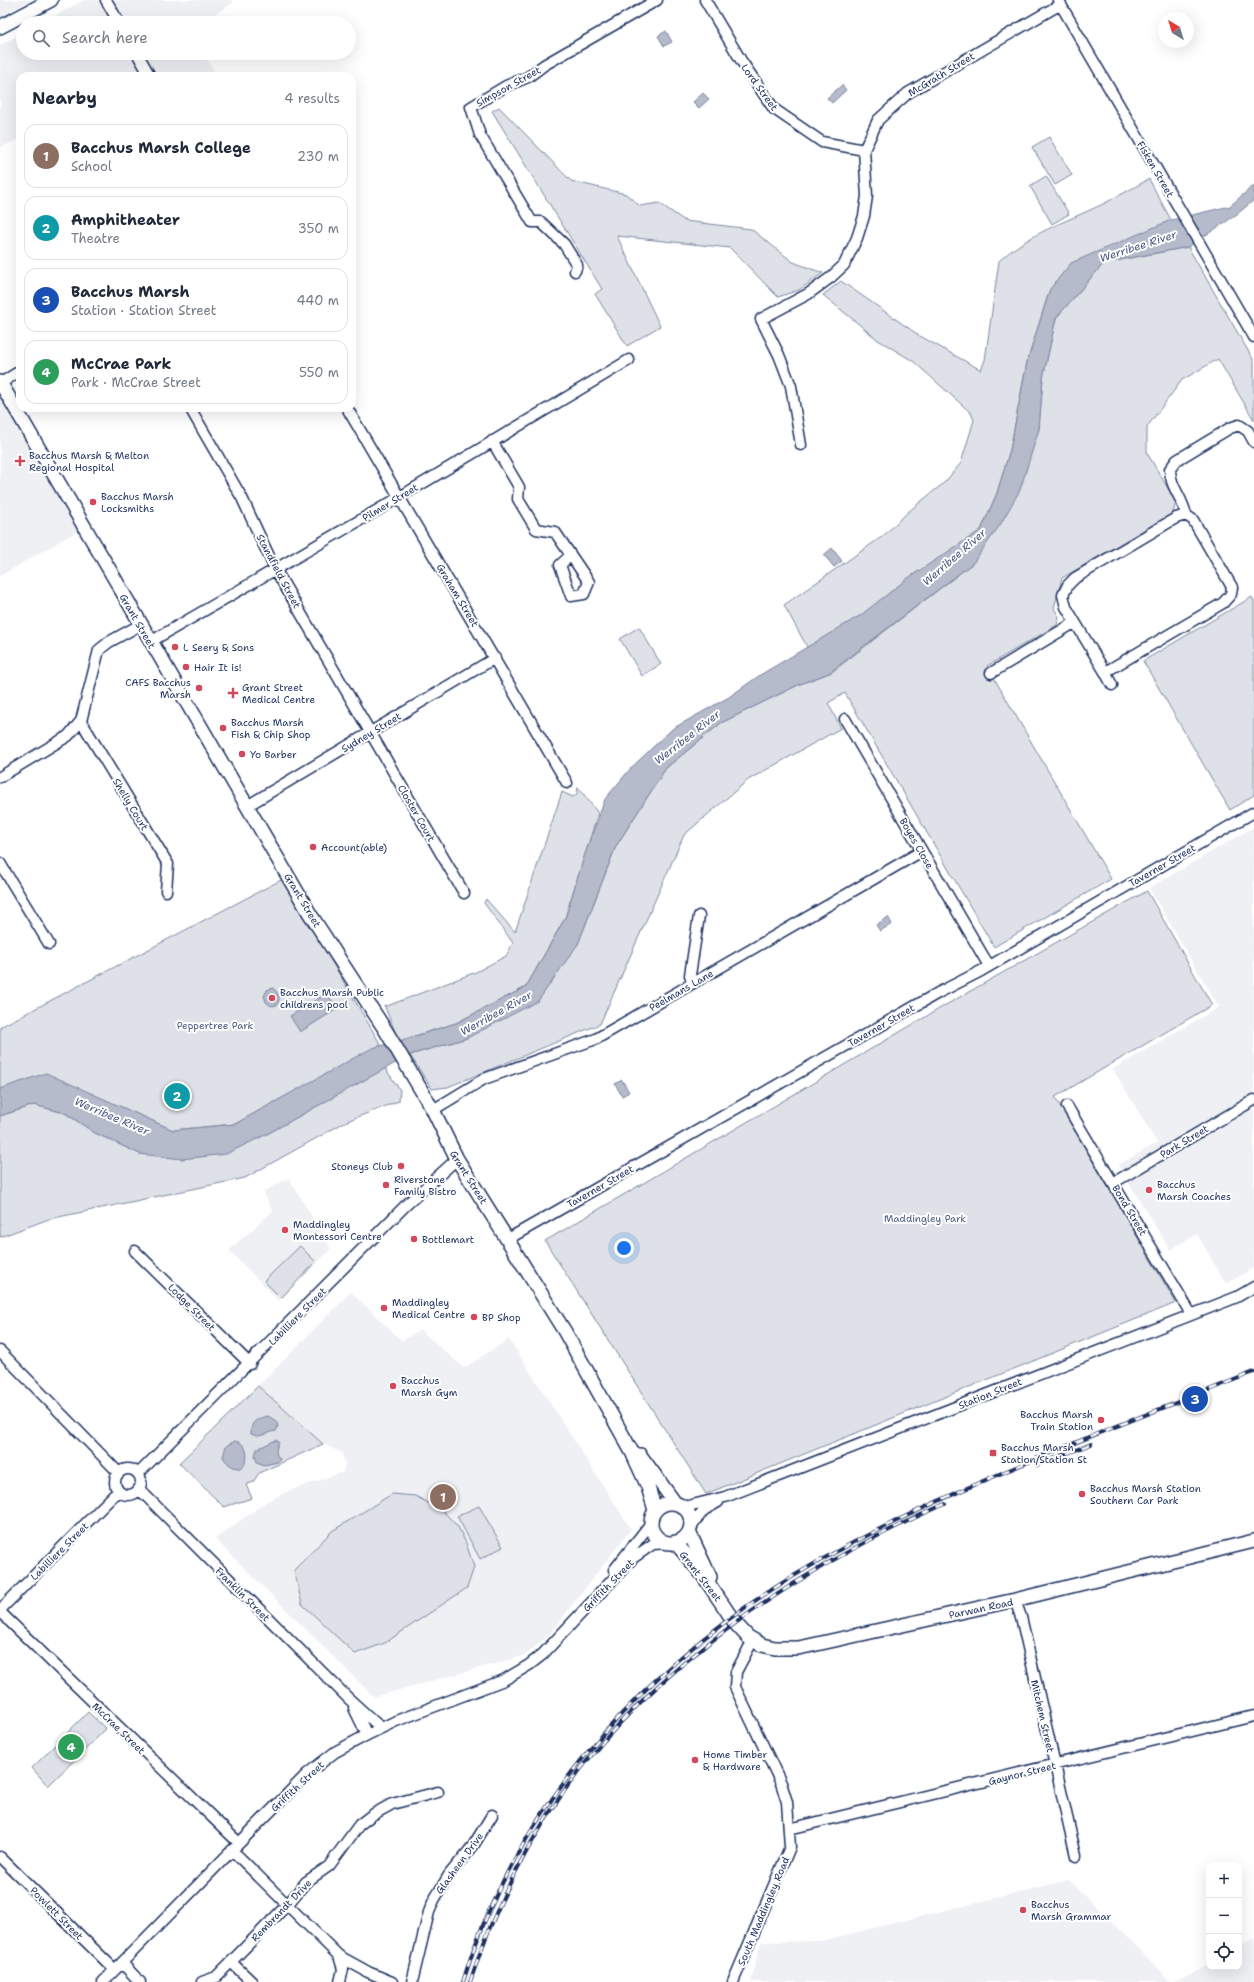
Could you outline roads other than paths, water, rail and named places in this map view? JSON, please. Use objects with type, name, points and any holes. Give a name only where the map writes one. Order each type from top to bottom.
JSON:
[{"type":"main road","points":[[20,16],[50,0]]},
{"type":"main road","points":[[0,27],[16,18]]},
{"type":"main road","name":"Grant Street","points":[[0,383],[16,411]]},
{"type":"main road","name":"Grant Street","points":[[17,412],[310,914],[386,1031],[432,1110],[457,1160],[563,1328],[611,1414],[644,1480],[655,1510]]},
{"type":"main road","name":"Grant Street","points":[[611,1414],[658,1481],[680,1505]]},
{"type":"main road","points":[[666,1503],[680,1505],[690,1515],[690,1529],[682,1540],[672,1543],[660,1540],[655,1536],[651,1523],[655,1510],[666,1503]]},
{"type":"main road","name":"Grant Street","points":[[690,1529],[723,1604]]},
{"type":"main road","name":"Parwan Road","points":[[723,1604],[740,1630],[753,1640],[775,1648],[798,1648],[1014,1600],[1254,1541]]},
{"type":"main road","name":"Grant Street","points":[[672,1543],[702,1574],[723,1604]]},
{"type":"street","points":[[106,0],[116,16]]},
{"type":"street","name":"Simpson Street","points":[[575,271],[577,265],[564,244],[541,222],[532,222],[522,209],[508,181],[480,135],[471,107],[506,86],[528,77],[544,66],[657,0]]},
{"type":"street","name":"Lord Street","points":[[705,0],[742,62],[774,109],[822,142],[864,150]]},
{"type":"street","name":"McGrath Street","points":[[801,445],[790,386],[779,355],[761,320],[808,294],[830,278],[844,265],[857,238],[864,216],[867,196],[864,150],[878,120],[908,93],[1059,2]]},
{"type":"street","name":"Fisken Street","points":[[1059,2],[1254,337]]},
{"type":"street","points":[[141,60],[148,72]]},
{"type":"street","name":"Pilmer Street","points":[[150,642],[629,360]]},
{"type":"street","points":[[0,383],[16,373]]},
{"type":"street","name":"Standfield Street","points":[[192,412],[242,498],[275,569],[371,732]]},
{"type":"street","name":"Graham Street","points":[[349,412],[496,658],[568,783]]},
{"type":"street","points":[[1105,672],[1223,603],[1231,594],[1232,587],[1193,520],[1186,515],[1184,502],[1170,480],[1170,469],[1177,460],[1230,428],[1239,425],[1248,431],[1254,442]]},
{"type":"street","points":[[492,442],[519,487],[518,500],[536,529],[555,532],[570,556]]},
{"type":"street","points":[[1112,685],[1074,623],[1066,607],[1063,595],[1068,585],[1075,578],[1176,518],[1186,515]]},
{"type":"street","points":[[991,673],[1074,623]]},
{"type":"street","points":[[0,777],[68,736],[81,721],[99,650],[109,642],[140,625]]},
{"type":"street","name":"Sydney Street","points":[[247,806],[496,658]]},
{"type":"street","name":"Boyes Close","points":[[845,719],[988,966]]},
{"type":"street","name":"Shelly Court","points":[[81,721],[168,864],[166,891]]},
{"type":"street","name":"Closter Court","points":[[371,732],[464,893]]},
{"type":"street","name":"Taverner Street","points":[[508,1239],[938,993],[988,966],[1254,812]]},
{"type":"street","name":"Peelmans Lane","points":[[432,1110],[484,1079],[596,1039],[922,851]]},
{"type":"street","points":[[0,863],[49,944]]},
{"type":"street","points":[[692,983],[690,975],[699,916]]},
{"type":"street","name":"Park Street","points":[[1113,1183],[1254,1100]]},
{"type":"street","name":"Bond Street","points":[[1067,1106],[1191,1314]]},
{"type":"street","name":"Labilliere Street","points":[[138,1474],[250,1364],[411,1201],[457,1160]]},
{"type":"street","name":"Lodge Street","points":[[135,1251],[250,1364]]},
{"type":"street","name":"Station Street","points":[[690,1529],[704,1510],[725,1498],[1237,1297],[1254,1287]]},
{"type":"street","points":[[0,1351],[119,1473]]},
{"type":"street","points":[[130,1470],[138,1474],[140,1478],[139,1489],[127,1496],[118,1491],[115,1482],[119,1473],[130,1470]]},
{"type":"street","name":"Franklin Street","points":[[139,1489],[348,1698],[382,1728]]},
{"type":"street","name":"Labilliere Street","points":[[1,1608],[118,1491]]},
{"type":"street","name":"Station Street","points":[[680,1505],[725,1498]]},
{"type":"street","name":"Griffith Street","points":[[555,1640],[651,1523]]},
{"type":"street","name":"Griffith Street","points":[[103,1982],[307,1774],[335,1752],[382,1728],[504,1680],[529,1665],[555,1640],[633,1558],[653,1544],[672,1543]]},
{"type":"street","name":"Mitchem Street","points":[[1014,1600],[1021,1617],[1076,1856]]},
{"type":"street","name":"McCrae Street","points":[[1,1608],[236,1847],[288,1904],[339,1956],[368,1972],[392,1982]]},
{"type":"street","name":"South Maddingley Road","points":[[733,1982],[790,1847],[787,1802],[781,1783],[735,1688],[736,1672],[743,1656],[753,1640]]},
{"type":"street","name":"Franklin Street","points":[[348,1698],[359,1714],[367,1735]]},
{"type":"street","name":"Gaynor Street","points":[[789,1829],[1254,1716]]},
{"type":"street","name":"Rembrandt Drive","points":[[202,1982],[216,1977],[288,1904],[306,1882],[329,1866],[355,1829],[372,1815],[392,1804],[438,1792]]},
{"type":"street","name":"Glasheen Drive","points":[[412,1982],[429,1912],[434,1900],[448,1875],[473,1846],[492,1815]]},
{"type":"street","name":"Powlett Street","points":[[0,1856],[118,1966],[140,1982]]},
{"type":"street","points":[[339,1956],[343,1969],[340,1982]]},
{"type":"street","points":[[230,1962],[252,1982]]},
{"type":"water","points":[[666,31],[672,42],[664,46],[658,36]]},
{"type":"water","points":[[842,85],[846,90],[832,103],[827,98]]},
{"type":"water","points":[[703,93],[709,99],[699,108],[693,102]]},
{"type":"water","name":"Werribee River","points":[[1254,185],[1254,200],[1236,215],[1188,247],[1104,263],[1056,318],[1043,378],[1039,429],[1020,490],[1000,525],[973,563],[829,673],[800,684],[721,723],[666,768],[616,846],[578,944],[538,1001],[467,1038],[410,1055],[267,1134],[226,1154],[182,1159],[140,1154],[95,1133],[65,1113],[34,1105],[0,1116],[0,1089],[46,1073],[173,1130],[235,1124],[372,1048],[400,1041],[456,1023],[526,987],[565,918],[585,854],[605,799],[631,768],[672,729],[729,697],[760,675],[861,615],[908,578],[981,530],[997,493],[1010,450],[1027,362],[1050,289],[1071,263],[1171,220],[1230,206]]},
{"type":"water","points":[[832,548],[842,561],[834,567],[824,555]]},
{"type":"water","points":[[888,917],[892,924],[880,931],[876,925]]},
{"type":"water","name":"Bacchus Marsh Public childrens pool","points":[[273,988],[278,994],[279,1000],[277,1005],[271,1006],[266,1002],[264,996],[267,990]]},
{"type":"water","points":[[327,993],[337,1009],[300,1032],[290,1016]]},
{"type":"water","points":[[622,1080],[629,1092],[622,1096],[615,1084]]},
{"type":"water","points":[[268,1416],[276,1421],[278,1426],[276,1431],[261,1436],[251,1434],[252,1426],[255,1421]]},
{"type":"water","points":[[276,1440],[279,1442],[276,1451],[280,1459],[278,1462],[264,1465],[257,1462],[255,1455],[257,1449]]},
{"type":"water","points":[[235,1441],[239,1442],[245,1448],[247,1456],[245,1464],[242,1468],[231,1466],[223,1457],[226,1446]]},
{"type":"railway","points":[[463,1982],[488,1914],[520,1849],[560,1789],[605,1732],[655,1681],[710,1633],[770,1591],[832,1554],[934,1503],[987,1479],[1093,1435],[1254,1372]]},
{"type":"railway","points":[[1037,1465],[1091,1444]]},
{"type":"railway","points":[[470,1982],[497,1910],[532,1841],[560,1797],[596,1750],[637,1706],[683,1664],[732,1625],[784,1590],[837,1558],[891,1529],[945,1504]]},
{"type":"place","name":"Bacchus Marsh & Melton Regional Hospital","points":[[20,461]]},
{"type":"place","name":"Bacchus Marsh Locksmiths","points":[[93,502]]},
{"type":"place","name":"L Seery & Sons","points":[[175,647]]},
{"type":"place","name":"Hair It is!","points":[[186,667]]},
{"type":"place","name":"CAFS Bacchus Marsh","points":[[199,688]]},
{"type":"place","name":"Grant Street Medical Centre","points":[[233,693]]},
{"type":"place","name":"Bacchus Marsh Fish & Chip Shop","points":[[223,728]]},
{"type":"place","name":"Yo Barber","points":[[242,754]]},
{"type":"place","name":"Account(able)","points":[[313,847]]},
{"type":"place","name":"Bacchus Marsh Public childrens pool","points":[[272,998]]},
{"type":"place","name":"Amphitheater","points":[[177,1096]]},
{"type":"place","name":"Stoneys Club","points":[[401,1166]]},
{"type":"place","name":"Riverstone Family Bistro","points":[[386,1185]]},
{"type":"place","name":"Bacchus Marsh Coaches","points":[[1149,1190]]},
{"type":"place","name":"Maddingley Montessori Centre","points":[[285,1230]]},
{"type":"place","name":"Bottlemart","points":[[414,1239]]},
{"type":"place","name":"Maddingley Medical Centre","points":[[384,1308]]},
{"type":"place","name":"BP Shop","points":[[474,1317]]},
{"type":"place","name":"Bacchus Marsh Gym","points":[[393,1386]]},
{"type":"place","name":"Bacchus Marsh","points":[[1195,1399]]},
{"type":"place","name":"Bacchus Marsh Train Station","points":[[1101,1420]]},
{"type":"place","name":"Bacchus Marsh Station/Station St","points":[[993,1453]]},
{"type":"place","name":"Bacchus Marsh Station Southern Car Park","points":[[1082,1494]]},
{"type":"place","name":"Bacchus Marsh College","points":[[443,1497]]},
{"type":"place","name":"McCrae Park","points":[[71,1747]]},
{"type":"place","name":"Home Timber & Hardware","points":[[695,1760]]},
{"type":"place","name":"Bacchus Marsh Grammar","points":[[1023,1910]]},
{"type":"park label","name":"Peppertree Park","points":[[215,1025]]},
{"type":"park label","name":"Maddingley Park","points":[[925,1218]]}]
